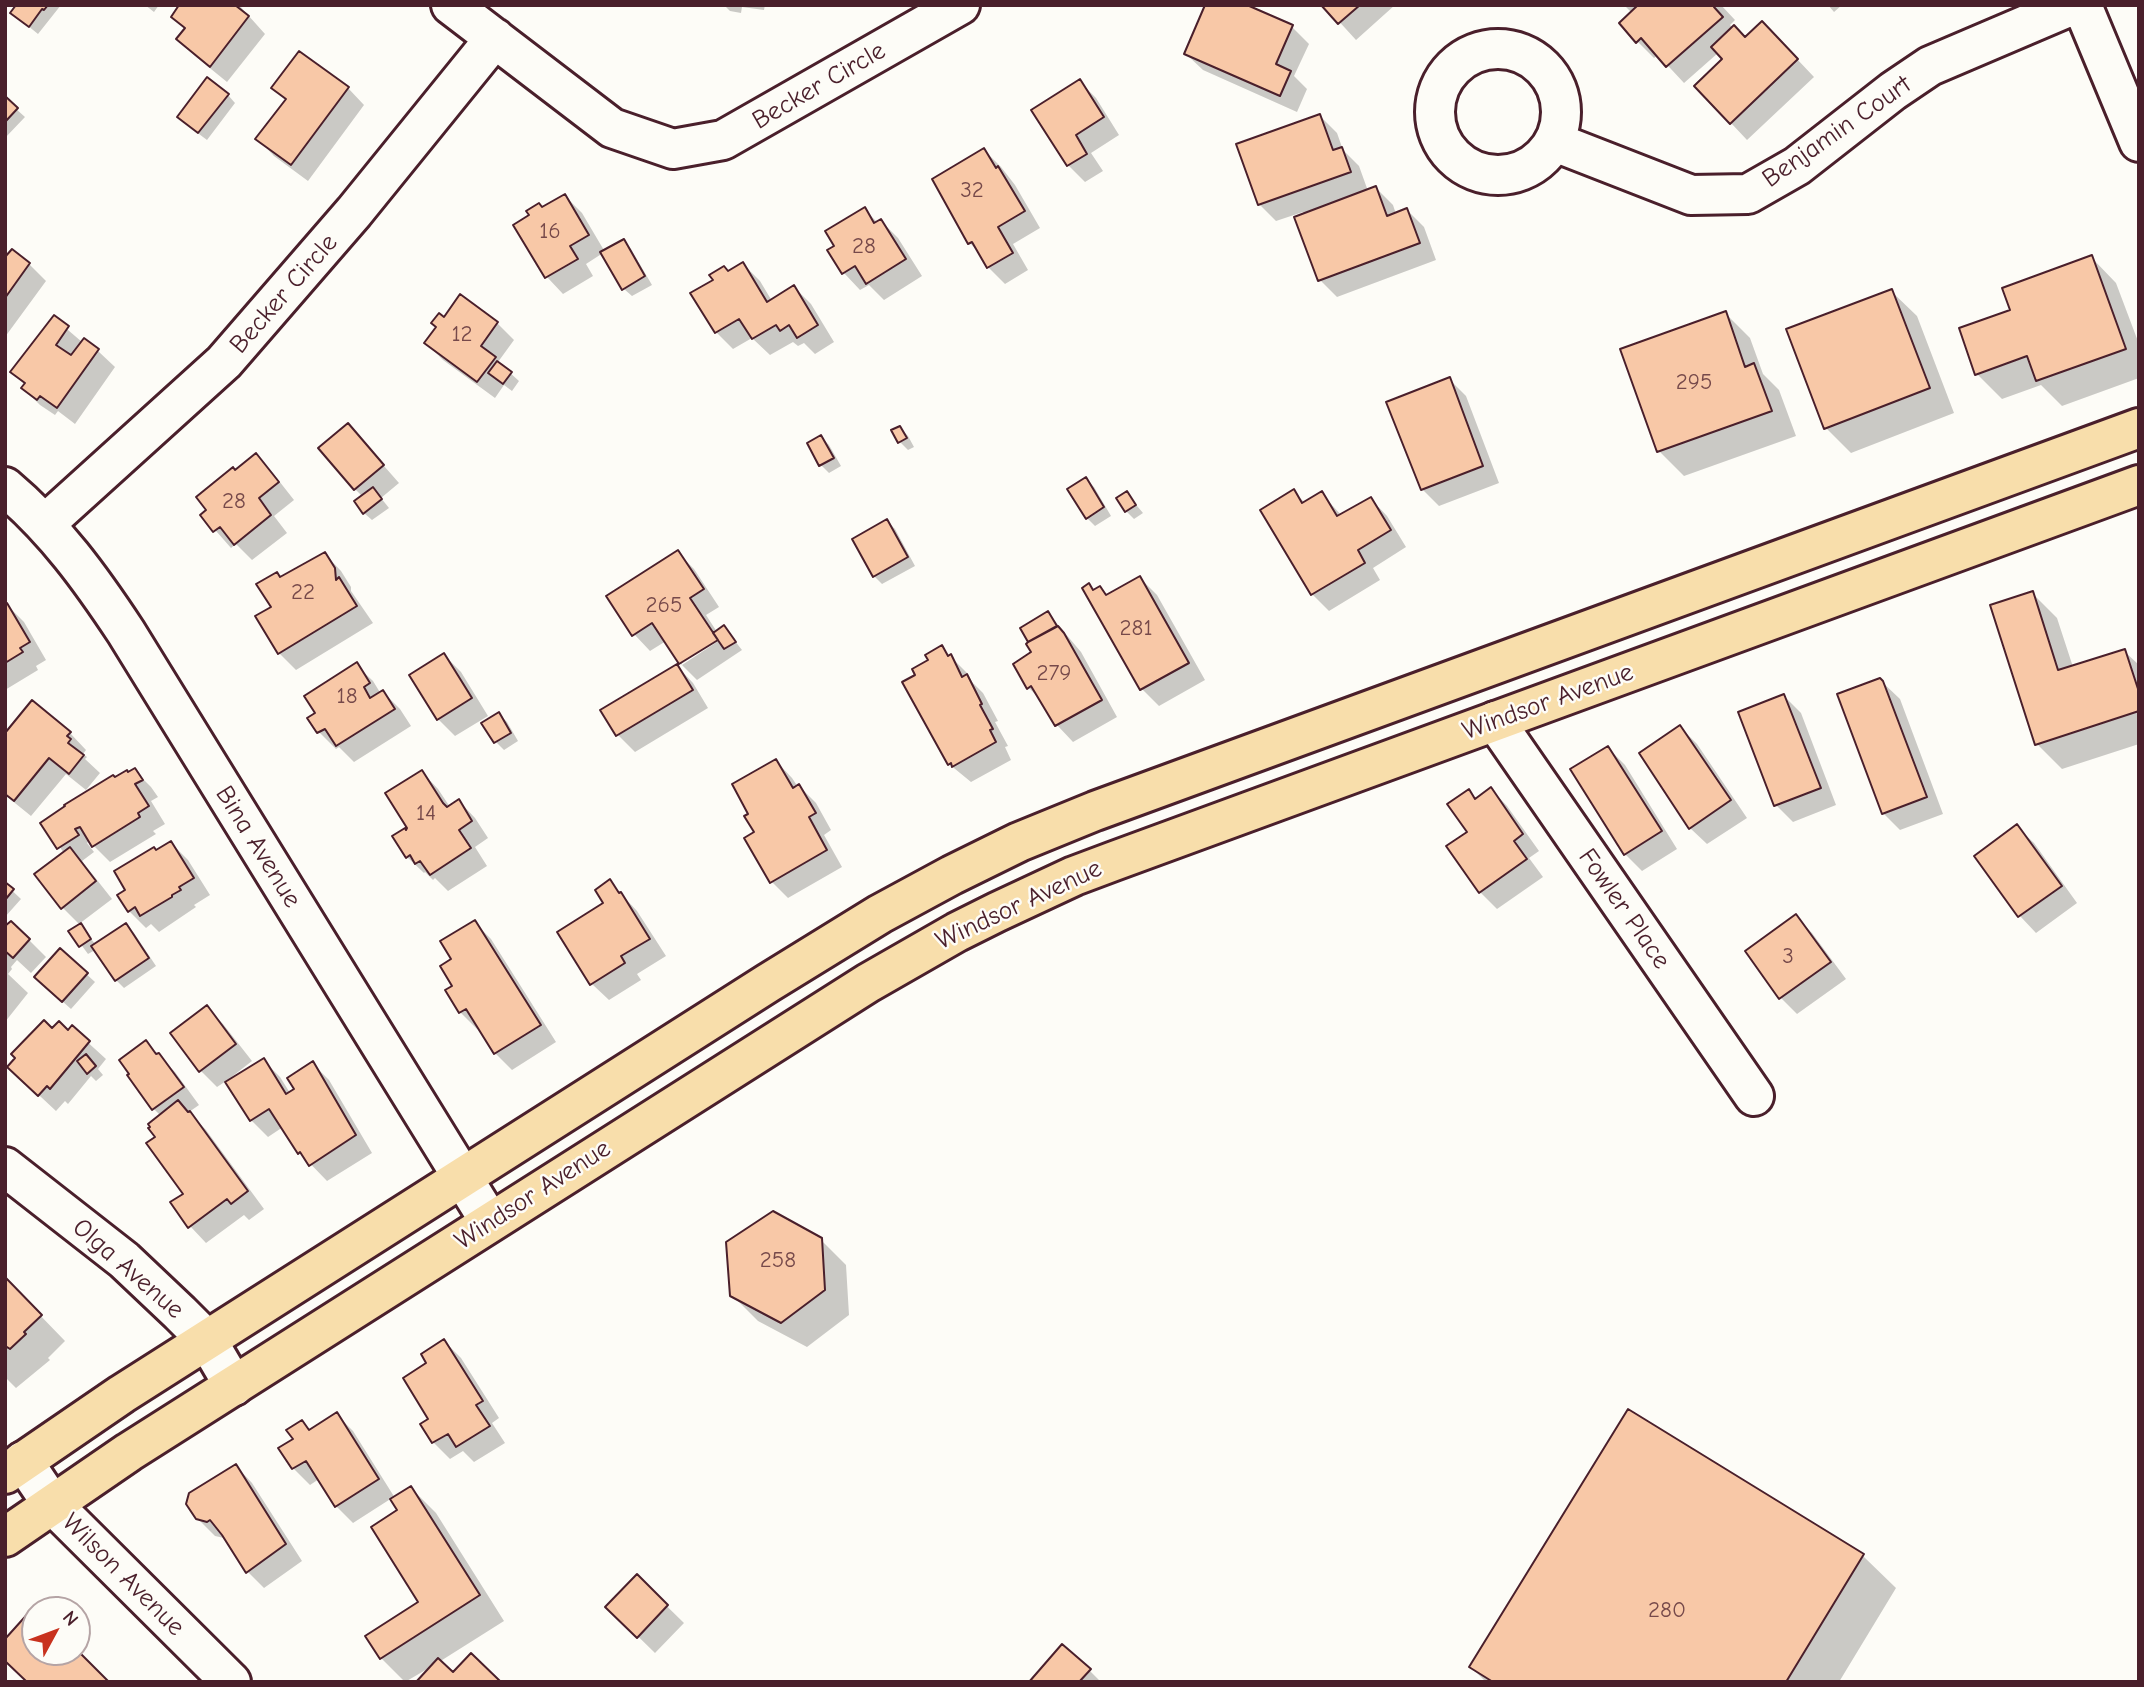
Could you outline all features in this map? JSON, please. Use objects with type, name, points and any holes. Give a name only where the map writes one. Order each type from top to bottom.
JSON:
[{"type":"main road","name":"Windsor Avenue","points":[[14,1467],[207,1340],[768,983],[880,914],[952,874],[1019,842],[1095,811],[2139,428]]},
{"type":"main road","name":"Windsor Avenue","points":[[5,1537],[490,1222],[868,983],[957,932],[1074,876],[2139,485]]},
{"type":"main road","points":[[1259,751],[1286,798]]},
{"type":"street","name":"Becker Circle","points":[[452,5],[612,128],[673,149],[723,141],[960,5]]},
{"type":"street","name":"Benjamin Court","points":[[1555,142],[1691,195],[1748,194],[1797,166],[1893,91],[1930,66],[2073,5]]},
{"type":"street","points":[[2082,5],[2139,142]]},
{"type":"street","name":"Becker Circle","points":[[45,524],[224,362],[354,212],[495,38]]},
{"type":"street","name":"Bina Avenue","points":[[5,487],[45,524],[92,580],[490,1222]]},
{"type":"street","name":"Fowler Place","points":[[1494,721],[1754,1096]]},
{"type":"street","name":"Olga Avenue","points":[[5,1167],[124,1260],[207,1340],[234,1386]]},
{"type":"street","name":"Wilson Avenue","points":[[14,1467],[231,1682]]},
{"type":"building","points":[[16,5],[48,5],[29,27],[10,13]]},
{"type":"building","points":[[179,5],[235,5],[249,16],[210,67],[176,39],[185,28],[171,17]]},
{"type":"building","points":[[1205,5],[1247,5],[1293,25],[1276,64],[1291,71],[1280,96],[1184,54]]},
{"type":"building","points":[[1321,5],[1360,5],[1338,24]]},
{"type":"building","points":[[1638,5],[1716,5],[1714,7],[1723,17],[1666,67],[1641,38],[1636,43],[1619,23]]},
{"type":"building","points":[[1762,21],[1798,59],[1730,124],[1694,86],[1722,59],[1711,47],[1734,25],[1745,37]]},
{"type":"building","points":[[299,51],[349,87],[291,165],[255,139],[286,99],[271,88]]},
{"type":"building","points":[[207,77],[229,94],[198,133],[177,117]]},
{"type":"building","points":[[1080,79],[1104,117],[1076,135],[1087,154],[1067,166],[1031,110]]},
{"type":"building","points":[[5,96],[18,108],[5,122]]},
{"type":"building","points":[[1320,114],[1333,150],[1342,147],[1351,172],[1258,205],[1236,144]]},
{"type":"building","points":[[984,148],[1025,211],[998,227],[1013,253],[987,268],[972,242],[968,244],[932,179]]},
{"type":"building","points":[[1376,186],[1387,216],[1407,208],[1420,243],[1318,281],[1294,217]]},
{"type":"building","points":[[565,194],[589,235],[570,246],[578,259],[545,278],[513,225],[529,215],[526,211],[539,203],[542,207]]},
{"type":"building","points":[[865,207],[874,223],[881,219],[906,259],[866,284],[855,266],[842,274],[827,250],[834,246],[825,231]]},
{"type":"building","points":[[624,239],[645,276],[622,290],[600,252]]},
{"type":"building","points":[[12,249],[30,263],[5,298],[5,257]]},
{"type":"building","points":[[2092,255],[2126,349],[2036,381],[2027,356],[1975,375],[1959,328],[2010,310],[2002,288]]},
{"type":"building","points":[[743,262],[767,302],[794,285],[818,325],[797,338],[789,325],[780,331],[776,325],[752,339],[739,319],[715,333],[690,293],[713,280],[709,275],[724,266],[728,271]]},
{"type":"building","points":[[1892,289],[1930,388],[1824,429],[1786,329]]},
{"type":"building","points":[[460,294],[498,322],[481,346],[496,357],[477,382],[424,343],[436,327],[431,323],[439,313],[444,317]]},
{"type":"building","points":[[1726,311],[1745,367],[1754,363],[1772,411],[1657,452],[1620,349]]},
{"type":"building","points":[[54,315],[69,326],[56,345],[71,355],[84,338],[99,349],[57,408],[40,396],[37,400],[21,388],[25,383],[10,372]]},
{"type":"building","points":[[497,361],[512,372],[503,384],[488,373]]},
{"type":"building","points":[[1450,377],[1483,466],[1421,490],[1386,402]]},
{"type":"building","points":[[348,423],[384,465],[354,490],[318,448]]},
{"type":"building","points":[[900,426],[907,438],[898,443],[891,430]]},
{"type":"building","points":[[821,435],[834,458],[819,466],[807,443]]},
{"type":"building","points":[[256,453],[279,482],[259,498],[271,515],[234,545],[220,527],[213,532],[200,515],[206,510],[196,497],[233,467],[235,470]]},
{"type":"building","points":[[1086,477],[1104,507],[1086,519],[1067,489]]},
{"type":"building","points":[[373,487],[382,499],[363,514],[354,501]]},
{"type":"building","points":[[1294,489],[1302,503],[1322,491],[1337,516],[1371,497],[1391,530],[1358,550],[1365,563],[1311,595],[1260,510]]},
{"type":"building","points":[[1127,491],[1136,505],[1125,512],[1116,498]]},
{"type":"building","points":[[887,519],[908,557],[873,577],[852,539]]},
{"type":"building","points":[[678,550],[704,589],[690,598],[718,640],[679,664],[652,623],[632,636],[606,596]]},
{"type":"building","points":[[325,552],[335,568],[336,580],[339,577],[357,606],[278,654],[255,616],[271,607],[256,584],[277,572],[280,577]]},
{"type":"building","points":[[1140,576],[1189,663],[1140,690],[1082,588],[1089,583],[1093,590],[1100,586],[1106,595]]},
{"type":"building","points":[[2033,591],[2058,670],[2125,649],[2139,692],[2139,711],[2035,745],[1990,605]]},
{"type":"building","points":[[7,603],[30,642],[20,648],[23,652],[5,663],[5,604]]},
{"type":"building","points":[[1048,611],[1057,626],[1028,642],[1020,628]]},
{"type":"building","points":[[724,625],[736,642],[724,649],[713,633]]},
{"type":"building","points":[[1058,626],[1102,700],[1055,726],[1031,686],[1027,689],[1013,664],[1031,652],[1026,644],[1028,642]]},
{"type":"building","points":[[942,645],[948,656],[951,654],[962,677],[967,674],[993,729],[990,730],[996,742],[952,767],[951,763],[948,765],[902,682],[915,675],[912,669],[928,660],[925,655]]},
{"type":"building","points":[[444,653],[472,698],[437,720],[409,675]]},
{"type":"building","points":[[357,662],[370,683],[364,687],[370,698],[383,690],[395,709],[336,746],[325,729],[317,733],[307,718],[315,713],[304,696]]},
{"type":"building","points":[[677,664],[693,690],[616,736],[600,710]]},
{"type":"building","points":[[1880,678],[1927,797],[1882,814],[1837,694]]},
{"type":"building","points":[[1784,694],[1821,788],[1774,806],[1738,712]]},
{"type":"building","points":[[32,700],[71,732],[67,736],[71,739],[68,743],[84,755],[69,774],[49,758],[14,801],[5,794],[5,733]]},
{"type":"building","points":[[499,712],[511,733],[494,743],[481,723]]},
{"type":"building","points":[[1680,725],[1731,800],[1689,829],[1639,753]]},
{"type":"building","points":[[1608,746],[1662,831],[1624,855],[1570,769]]},
{"type":"building","points":[[776,759],[793,788],[799,784],[816,813],[809,817],[827,850],[770,883],[744,838],[754,832],[744,816],[748,814],[732,784]]},
{"type":"building","points":[[135,768],[143,780],[135,784],[149,806],[138,813],[140,817],[92,847],[80,827],[75,829],[79,835],[57,849],[40,823],[113,775],[115,777]]},
{"type":"building","points":[[422,770],[443,803],[447,807],[459,799],[472,821],[459,830],[471,848],[430,875],[420,861],[415,864],[410,855],[406,858],[392,836],[407,828],[385,793]]},
{"type":"building","points":[[1491,787],[1523,834],[1514,841],[1527,859],[1479,893],[1446,846],[1467,832],[1447,804],[1469,789],[1475,799]]},
{"type":"building","points":[[2017,824],[2062,886],[2018,917],[1974,856]]},
{"type":"building","points":[[171,841],[194,878],[179,887],[181,890],[172,897],[140,916],[135,907],[128,912],[117,895],[125,890],[114,871],[154,847],[156,850]]},
{"type":"building","points":[[70,847],[96,881],[61,909],[34,874]]},
{"type":"building","points":[[610,879],[650,939],[621,956],[625,963],[590,985],[557,932],[603,903],[595,890]]},
{"type":"building","points":[[5,882],[14,889],[5,900]]},
{"type":"building","points":[[1796,914],[1831,962],[1779,999],[1745,951]]},
{"type":"building","points":[[475,920],[541,1025],[494,1054],[466,1009],[459,1013],[445,990],[452,986],[440,966],[451,959],[440,941]]},
{"type":"building","points":[[11,921],[30,939],[13,958],[5,951],[5,926]]},
{"type":"building","points":[[81,923],[91,939],[79,947],[68,931]]},
{"type":"building","points":[[126,923],[149,958],[115,981],[91,946]]},
{"type":"building","points":[[60,948],[88,973],[62,1002],[34,977]]},
{"type":"building","points":[[207,1005],[236,1044],[199,1072],[170,1033]]},
{"type":"building","points":[[44,1020],[52,1028],[59,1021],[68,1030],[72,1025],[90,1041],[50,1089],[47,1086],[38,1096],[7,1067],[15,1058],[11,1054]]},
{"type":"building","points":[[146,1040],[184,1087],[152,1110],[119,1060]]},
{"type":"building","points":[[86,1054],[96,1066],[87,1074],[77,1061]]},
{"type":"building","points":[[264,1058],[286,1094],[294,1089],[287,1078],[313,1061],[356,1135],[309,1166],[300,1152],[298,1154],[269,1109],[250,1121],[225,1082]]},
{"type":"building","points":[[178,1100],[190,1111],[248,1191],[231,1204],[227,1199],[188,1228],[170,1202],[183,1194],[146,1143],[155,1137],[148,1124]]},
{"type":"building","points":[[773,1211],[822,1238],[825,1290],[781,1323],[730,1296],[726,1242]]},
{"type":"building","points":[[5,1277],[42,1315],[10,1349],[5,1349]]},
{"type":"building","points":[[444,1339],[483,1401],[476,1405],[490,1426],[456,1447],[448,1434],[432,1443],[420,1424],[428,1419],[403,1378],[426,1363],[421,1354]]},
{"type":"building","points":[[1628,1409],[1864,1554],[1786,1682],[1493,1682],[1469,1667]]},
{"type":"building","points":[[337,1412],[379,1479],[335,1507],[306,1461],[292,1469],[278,1448],[293,1439],[286,1430],[302,1420],[309,1430]]},
{"type":"building","points":[[236,1464],[286,1544],[246,1573],[210,1520],[207,1522],[196,1519],[186,1504],[189,1493]]},
{"type":"building","points":[[411,1486],[480,1595],[380,1659],[365,1636],[418,1602],[371,1527],[397,1510],[390,1499]]},
{"type":"building","points":[[637,1574],[668,1605],[637,1638],[605,1607]]},
{"type":"building","points":[[21,1621],[21,1666],[91,1664],[109,1682],[27,1682],[5,1661],[5,1639]]},
{"type":"building","points":[[1062,1644],[1091,1669],[1079,1682],[1029,1682]]},
{"type":"building","points":[[471,1653],[501,1682],[416,1682],[438,1658],[453,1672]]}]
